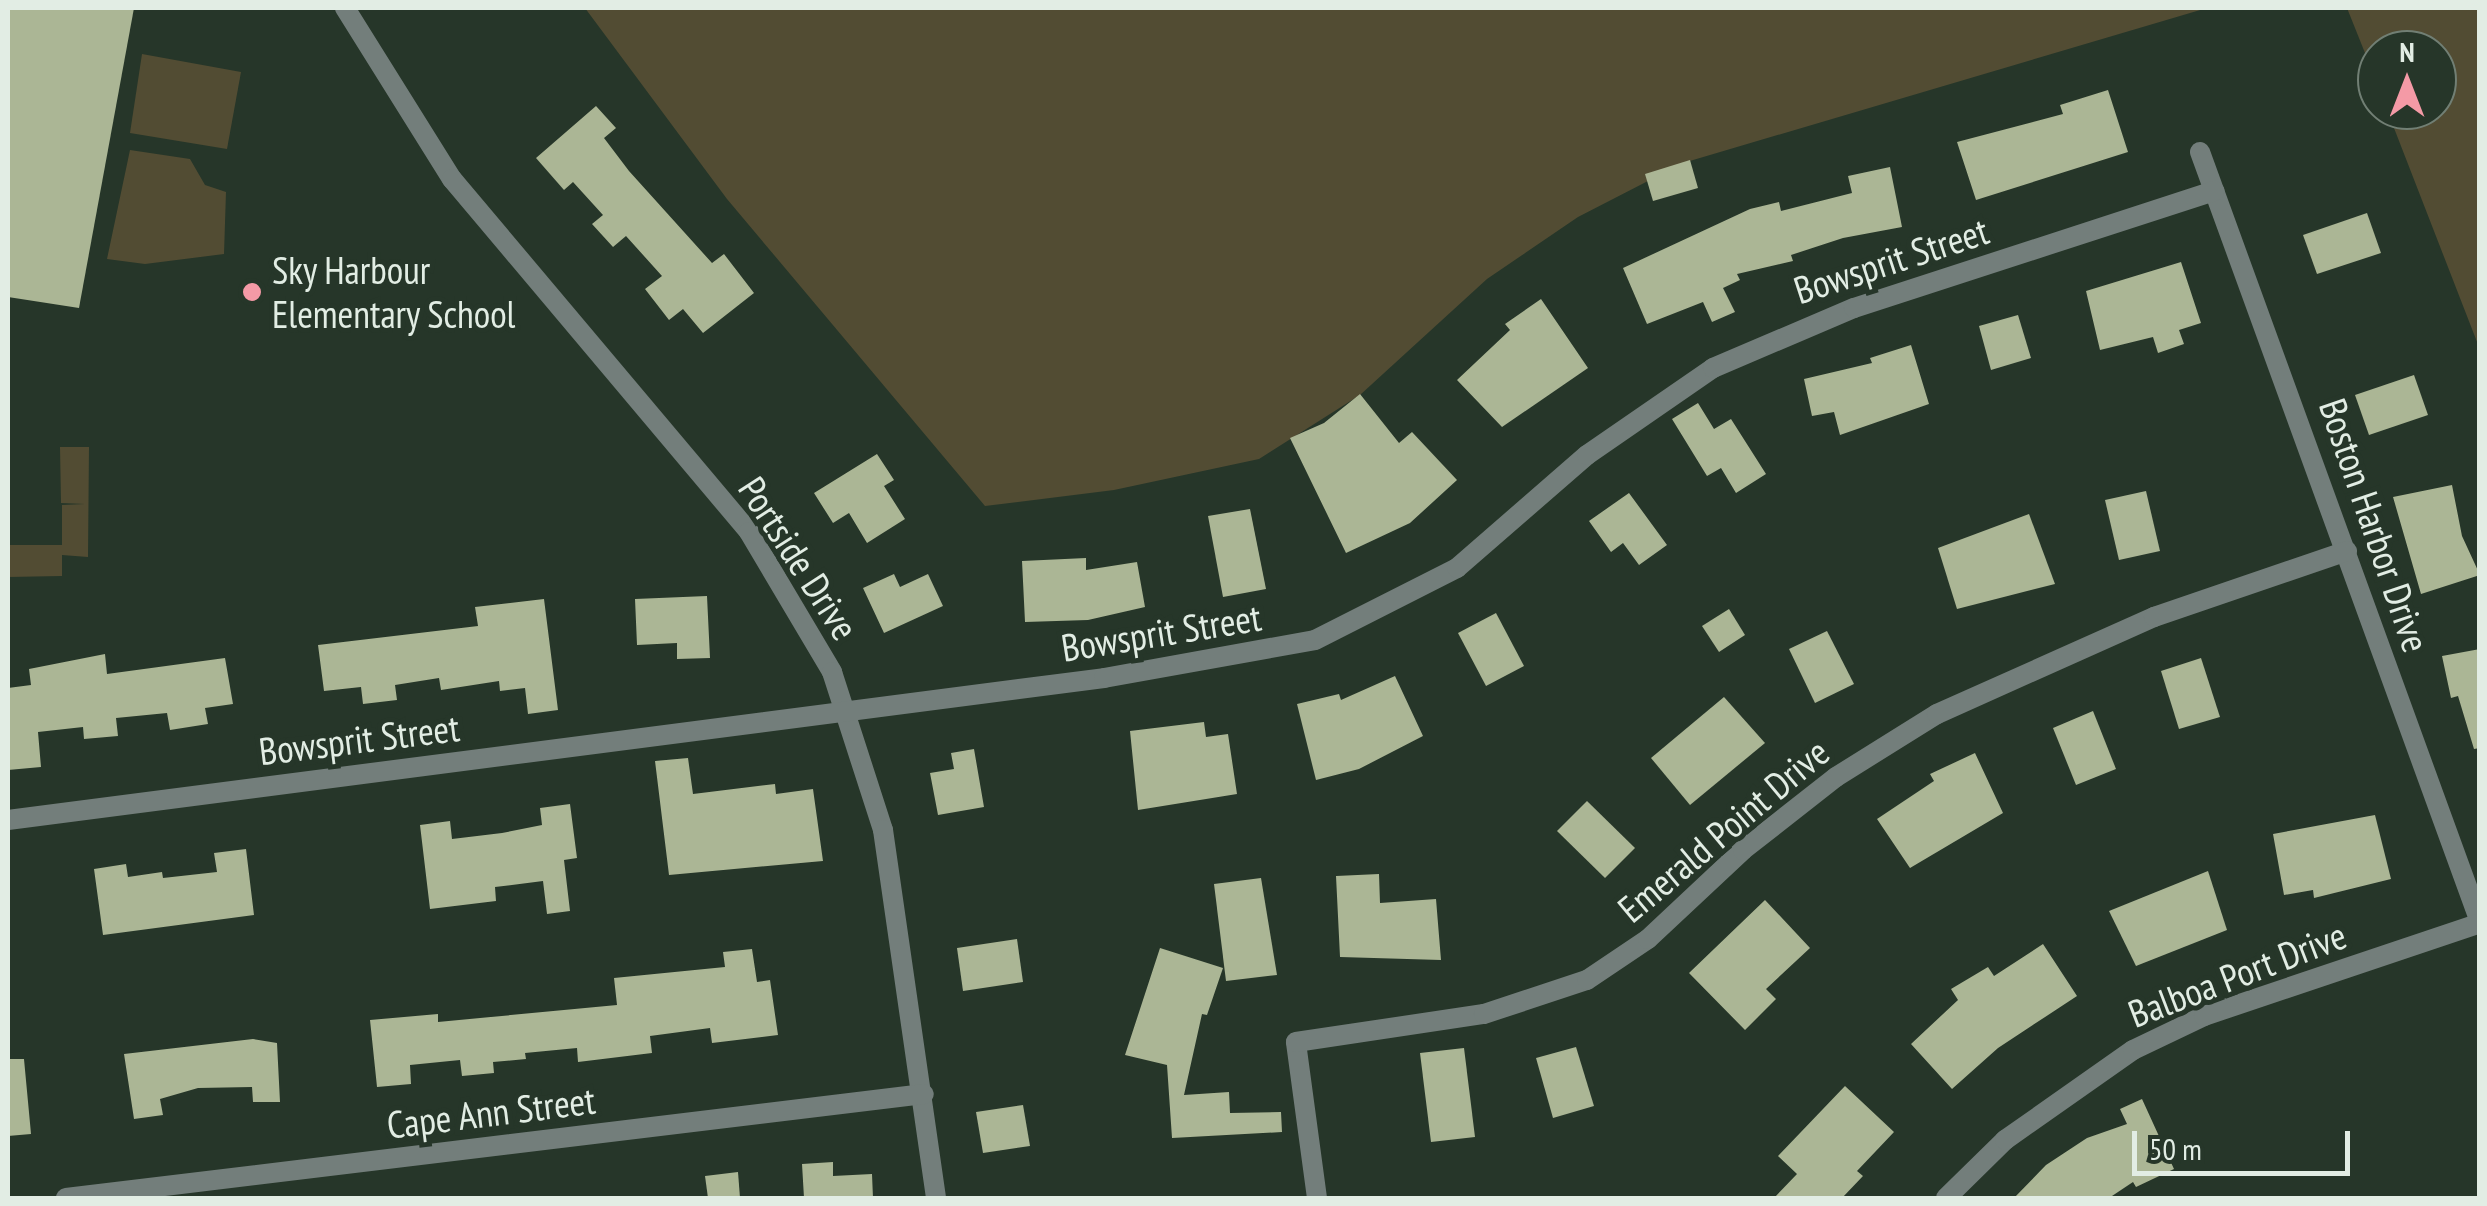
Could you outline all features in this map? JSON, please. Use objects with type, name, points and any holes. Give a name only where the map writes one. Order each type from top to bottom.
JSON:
[{"type":"street","name":"Portside Drive","points":[[345,8],[452,179],[749,532],[808,628],[846,711],[884,830],[936,1198]]},
{"type":"street","name":"Boston Harbor Drive","points":[[2200,152],[2480,923]]},
{"type":"street","name":"Bowsprit Street","points":[[8,820],[1212,663],[1315,640],[1457,568],[1648,408],[1730,359],[1854,308],[2215,191]]},
{"type":"street","name":"Emerald Point Drive","points":[[1318,1198],[1296,1042],[1484,1014],[1587,980],[1648,939],[1743,850],[1836,777],[1937,714],[2136,624],[2346,552]]},
{"type":"street","name":"Balboa Port Drive","points":[[1946,1198],[2005,1140],[2134,1050],[2204,1016],[2480,923]]},
{"type":"street","name":"Cape Ann Street","points":[[66,1198],[924,1094]]},
{"type":"shaded area","points":[[585,8],[2207,8],[1683,163],[1578,217],[1487,279],[1360,395],[1259,459],[1114,490],[985,506],[727,199]]},
{"type":"shaded area","points":[[2347,8],[2479,8],[2479,347],[2395,130],[2457,130],[2457,30],[2357,33]]},
{"type":"shaded area","points":[[142,54],[241,72],[227,149],[130,133]]},
{"type":"shaded area","points":[[130,150],[190,159],[205,185],[226,192],[224,254],[145,264],[107,259]]},
{"type":"shaded area","points":[[60,447],[89,447],[88,557],[62,555],[62,576],[8,577],[8,545],[62,545],[62,505],[85,504],[61,503]]},
{"type":"building","points":[[8,8],[134,8],[79,308],[8,297]]},
{"type":"building","points":[[2108,90],[2128,152],[1976,200],[1957,142],[2063,114],[2060,105]]},
{"type":"building","points":[[596,106],[616,128],[604,138],[629,171],[712,263],[724,254],[754,293],[703,333],[683,309],[669,320],[645,289],[662,276],[626,236],[613,247],[592,224],[603,215],[573,182],[564,190],[536,158]]},
{"type":"building","points":[[1690,160],[1698,188],[1653,201],[1645,174]]},
{"type":"building","points":[[1890,167],[1902,227],[1843,238],[1791,255],[1793,261],[1737,274],[1740,280],[1723,288],[1735,312],[1712,322],[1703,302],[1647,324],[1623,268],[1750,209],[1779,202],[1781,211],[1852,193],[1848,176]]},
{"type":"building","points":[[2367,213],[2381,253],[2317,274],[2303,235]]},
{"type":"building","points":[[2181,262],[2201,323],[2179,330],[2184,344],[2158,353],[2153,337],[2100,350],[2086,291]]},
{"type":"building","points":[[1541,299],[1588,368],[1502,427],[1457,380],[1510,330],[1505,324]]},
{"type":"building","points":[[2018,315],[2031,358],[1991,370],[1979,326]]},
{"type":"building","points":[[1911,345],[1929,404],[1840,435],[1834,412],[1812,416],[1804,379],[1872,363],[1870,358]]},
{"type":"building","points":[[2414,375],[2428,415],[2369,435],[2355,395]]},
{"type":"building","points":[[1360,394],[1399,443],[1412,432],[1457,480],[1410,523],[1346,553],[1290,438],[1324,423]]},
{"type":"building","points":[[1698,403],[1714,429],[1731,419],[1766,474],[1736,493],[1721,468],[1707,476],[1672,419]]},
{"type":"building","points":[[877,454],[894,480],[884,486],[905,519],[867,543],[849,513],[833,523],[814,493]]},
{"type":"building","points":[[2452,485],[2462,536],[2480,575],[2421,594],[2393,497]]},
{"type":"building","points":[[2146,491],[2160,551],[2119,560],[2105,500]]},
{"type":"building","points":[[1629,493],[1667,545],[1639,565],[1623,543],[1611,552],[1589,521]]},
{"type":"building","points":[[1250,509],[1266,589],[1223,597],[1208,516]]},
{"type":"building","points":[[2029,514],[2055,584],[1957,609],[1938,548]]},
{"type":"building","points":[[1086,558],[1086,570],[1137,562],[1145,607],[1088,620],[1025,622],[1022,561]]},
{"type":"building","points":[[894,574],[900,587],[928,574],[943,606],[884,633],[863,588]]},
{"type":"building","points":[[707,596],[710,658],[677,659],[677,643],[637,645],[635,599]]},
{"type":"building","points":[[544,599],[558,710],[528,714],[525,688],[500,691],[499,681],[441,690],[439,678],[395,685],[397,700],[363,704],[361,687],[324,691],[318,645],[478,626],[475,607]]},
{"type":"building","points":[[1729,609],[1745,635],[1719,652],[1702,626]]},
{"type":"building","points":[[1496,613],[1524,666],[1486,686],[1458,633]]},
{"type":"building","points":[[1827,631],[1854,684],[1815,703],[1789,649]]},
{"type":"building","points":[[2480,649],[2480,748],[2474,749],[2458,696],[2451,698],[2442,656]]},
{"type":"building","points":[[105,654],[107,674],[225,658],[233,704],[205,708],[208,724],[170,730],[167,713],[116,718],[118,736],[84,739],[83,727],[38,732],[41,767],[8,770],[8,688],[31,685],[29,669]]},
{"type":"building","points":[[2201,658],[2220,717],[2179,729],[2161,671]]},
{"type":"building","points":[[1395,676],[1423,736],[1359,769],[1316,780],[1297,704],[1339,694],[1341,700]]},
{"type":"building","points":[[1724,697],[1765,743],[1690,805],[1651,758]]},
{"type":"building","points":[[2093,711],[2116,769],[2076,785],[2053,728]]},
{"type":"building","points":[[1204,722],[1206,737],[1228,734],[1237,794],[1138,810],[1130,731]]},
{"type":"building","points":[[974,749],[984,807],[938,815],[930,773],[954,769],[951,753]]},
{"type":"building","points":[[1975,753],[2003,813],[1910,868],[1877,819],[1934,781],[1930,774]]},
{"type":"building","points":[[688,758],[693,794],[775,784],[776,794],[813,789],[823,861],[669,875],[655,761]]},
{"type":"building","points":[[1587,801],[1635,848],[1605,878],[1557,831]]},
{"type":"building","points":[[570,804],[577,858],[564,860],[570,911],[547,914],[543,881],[495,887],[496,901],[430,909],[420,825],[450,821],[452,839],[502,833],[542,825],[540,808]]},
{"type":"building","points":[[2375,815],[2391,879],[2314,898],[2313,890],[2284,895],[2273,834]]},
{"type":"building","points":[[246,849],[254,915],[103,935],[94,869],[126,864],[128,877],[162,872],[163,878],[217,872],[214,853]]},
{"type":"building","points":[[2208,871],[2227,930],[2136,966],[2109,911]]},
{"type":"building","points":[[1379,874],[1380,903],[1436,899],[1441,960],[1340,957],[1336,876]]},
{"type":"building","points":[[1261,878],[1277,975],[1226,981],[1214,884]]},
{"type":"building","points":[[1765,900],[1810,948],[1766,989],[1776,999],[1745,1030],[1689,973]]},
{"type":"building","points":[[1017,939],[1023,982],[963,991],[957,948]]},
{"type":"building","points":[[2043,944],[2077,996],[1998,1048],[1952,1089],[1911,1044],[1958,1000],[1951,989],[1988,967],[1994,976]]},
{"type":"building","points":[[1160,948],[1223,968],[1207,1015],[1202,1014],[1184,1095],[1229,1092],[1230,1113],[1281,1112],[1282,1132],[1172,1138],[1167,1065],[1125,1055]]},
{"type":"building","points":[[752,949],[757,982],[770,980],[778,1035],[712,1043],[710,1028],[650,1036],[652,1053],[578,1062],[577,1048],[525,1053],[526,1059],[493,1062],[494,1073],[462,1076],[460,1060],[410,1065],[411,1084],[377,1087],[370,1020],[438,1014],[438,1022],[617,1005],[614,978],[725,967],[723,952]]},
{"type":"building","points":[[253,1039],[277,1043],[280,1102],[253,1102],[252,1087],[198,1088],[160,1099],[163,1115],[134,1119],[124,1054]]},
{"type":"building","points":[[1576,1047],[1594,1106],[1553,1118],[1536,1058]]},
{"type":"building","points":[[1464,1048],[1475,1137],[1431,1142],[1420,1053]]},
{"type":"building","points":[[8,1059],[24,1059],[31,1134],[8,1136]]},
{"type":"building","points":[[1845,1086],[1894,1132],[1857,1171],[1863,1176],[1842,1198],[1774,1198],[1797,1174],[1778,1156]]},
{"type":"building","points":[[2142,1099],[2174,1169],[2136,1187],[2133,1182],[2109,1198],[2014,1198],[2046,1165],[2087,1138],[2127,1124],[2120,1109]]},
{"type":"building","points":[[1023,1105],[1030,1146],[983,1153],[976,1112]]},
{"type":"building","points":[[833,1162],[833,1176],[872,1174],[873,1198],[804,1198],[802,1164]]},
{"type":"building","points":[[738,1172],[740,1198],[708,1198],[705,1176]]},
{"type":"place","name":"Sky Harbour Elementary School","points":[[252,292]]}]
